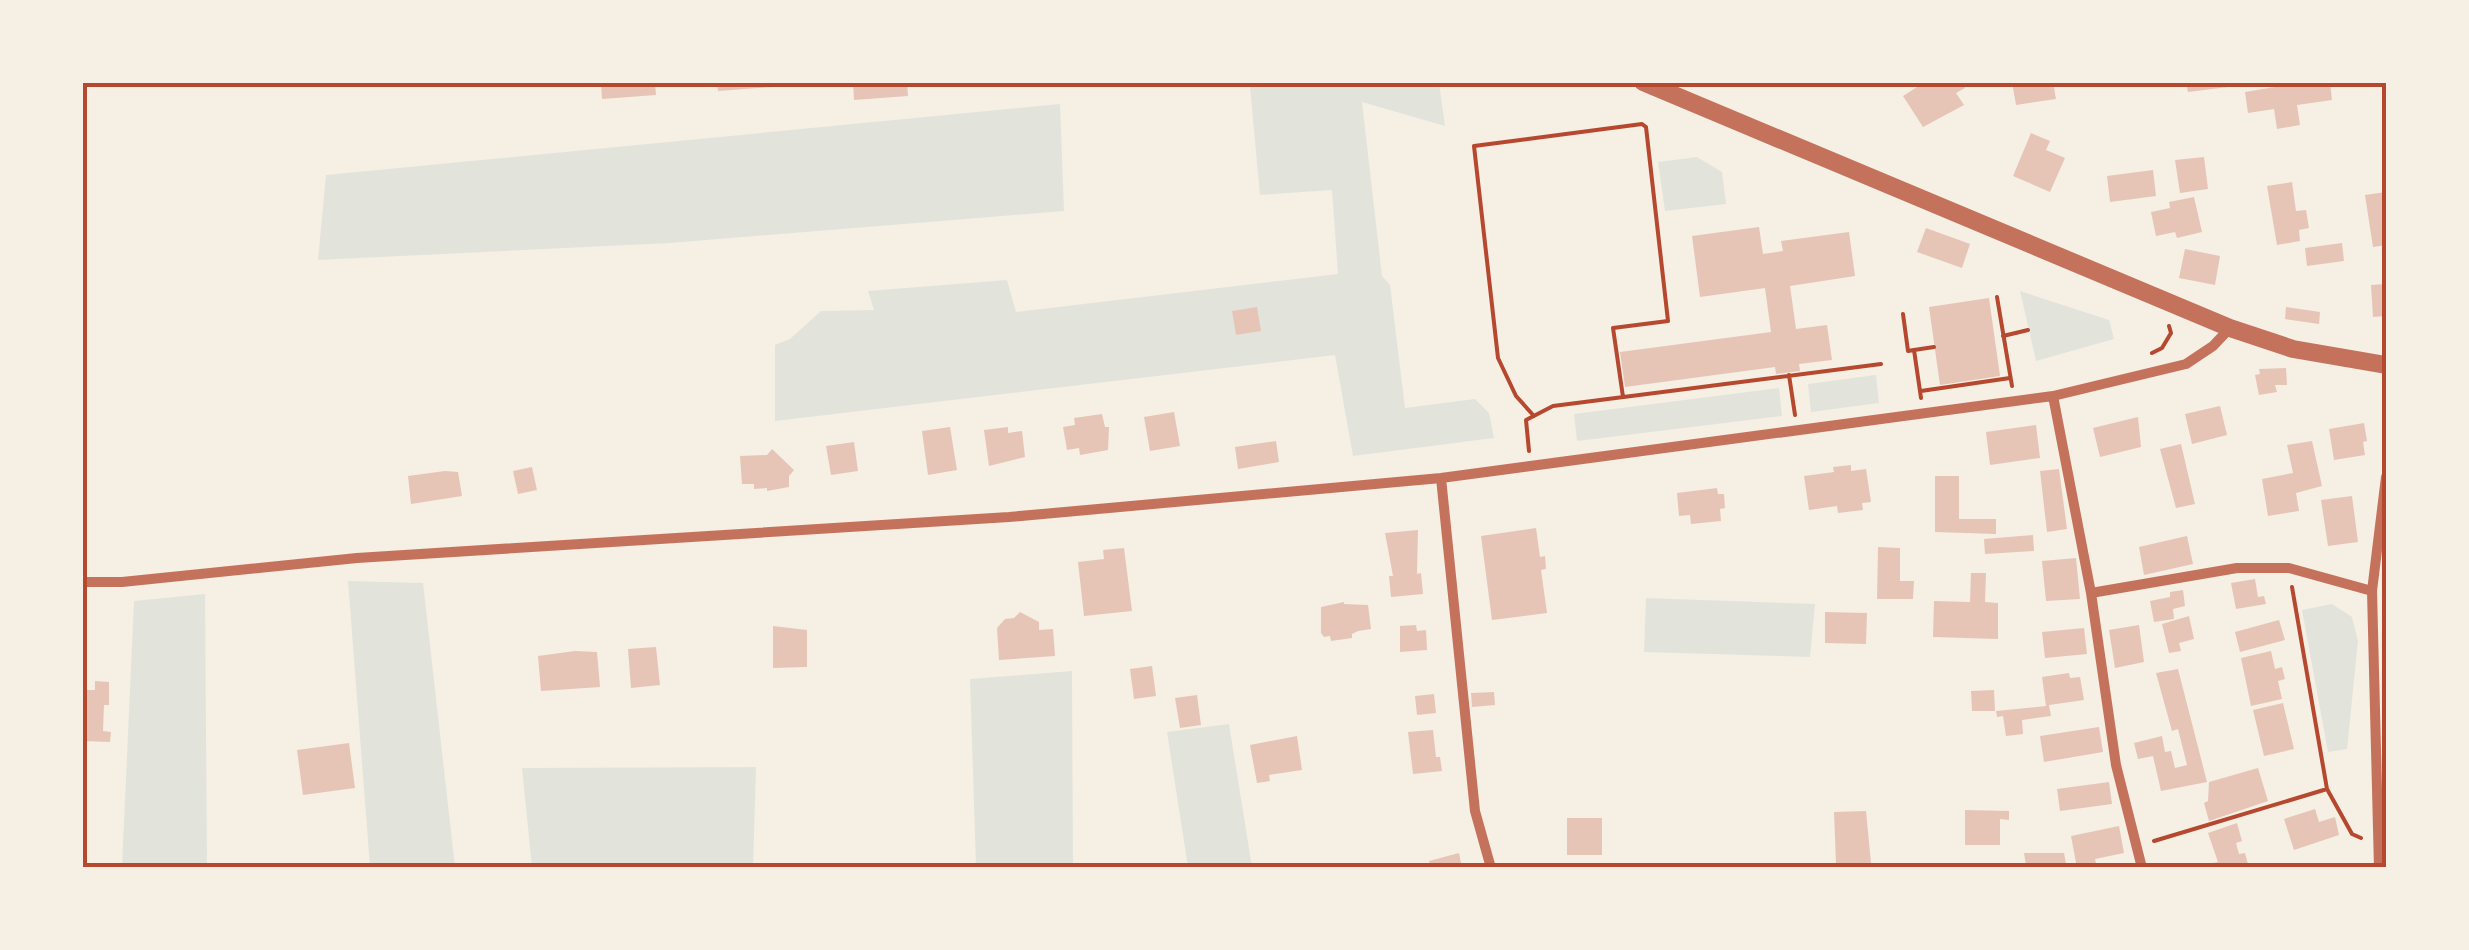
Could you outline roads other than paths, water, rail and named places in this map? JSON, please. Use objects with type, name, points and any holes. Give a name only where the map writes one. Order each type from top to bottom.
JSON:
[{"type":"street","points":[[1643,82],[2230,328],[2294,349],[2386,366]]},
{"type":"street","points":[[82,582],[122,582],[357,558],[1009,517],[1440,478],[2053,396],[2186,364],[2213,346],[2230,328]]},
{"type":"street","points":[[2053,396],[2091,593],[2116,764],[2142,868]]},
{"type":"street","points":[[2379,868],[2372,591],[2386,477]]},
{"type":"street","points":[[1440,478],[1475,811],[1491,868]]},
{"type":"street","points":[[2091,593],[2220,570],[2288,568],[2372,591]]}]
